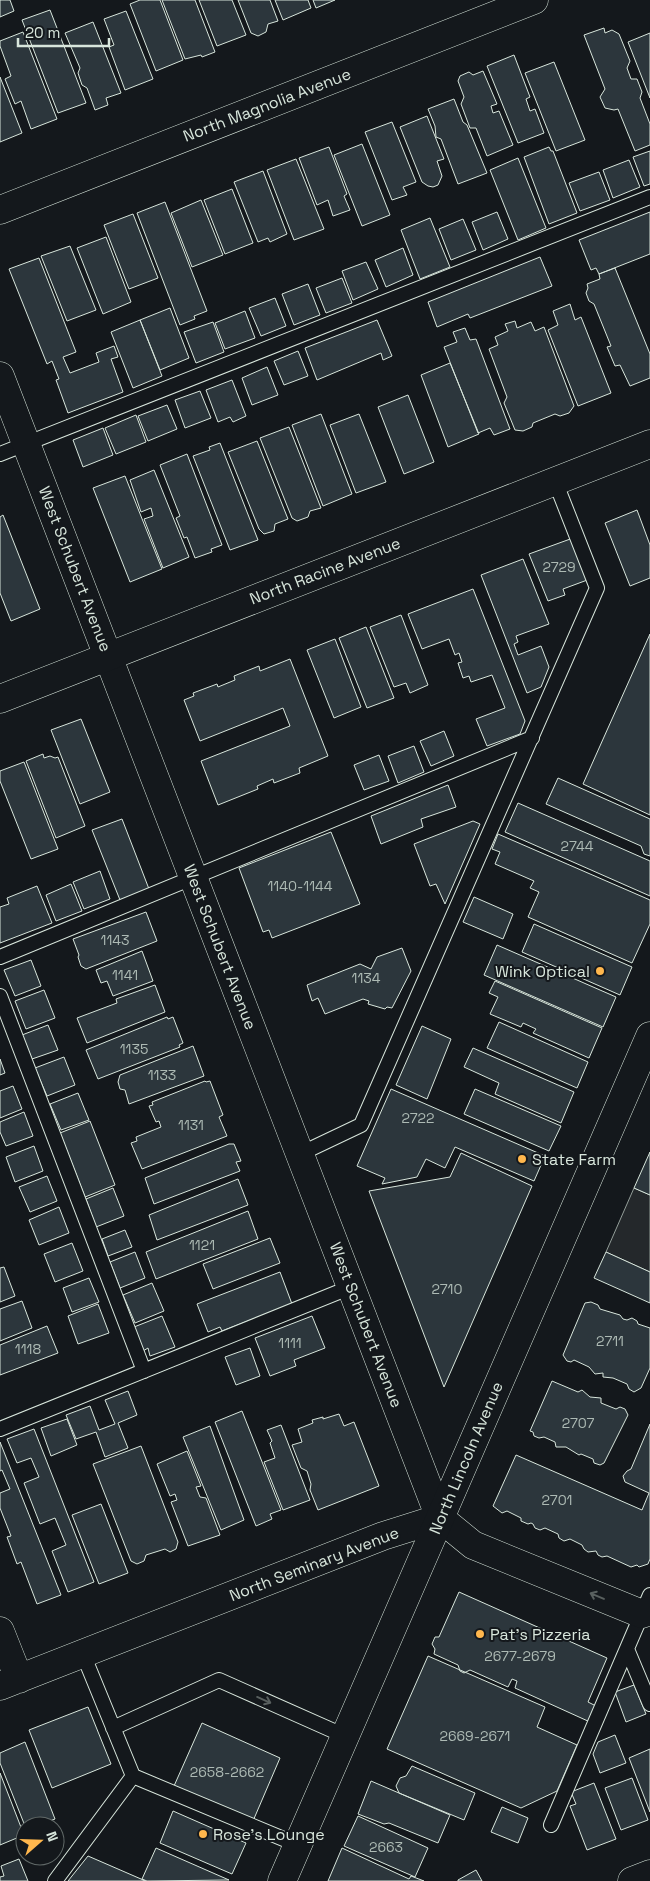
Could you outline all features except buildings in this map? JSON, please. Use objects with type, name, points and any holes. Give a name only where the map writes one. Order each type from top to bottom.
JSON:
[{"type":"street","name":"North Magnolia Avenue","points":[[0,210],[534,0]]},
{"type":"street","name":"West Schubert Avenue","points":[[0,376],[440,1518]]},
{"type":"street","name":"North Racine Avenue","points":[[0,699],[650,444]]},
{"type":"street","name":"North Lincoln Avenue","points":[[282,1881],[650,1036]]},
{"type":"street","points":[[440,1518],[472,1544],[647,1607]]},
{"type":"street","name":"North Seminary Avenue","points":[[9,1683],[383,1536],[440,1518]]},
{"type":"street","points":[[0,1631],[9,1683]]},
{"type":"street","points":[[632,1881],[650,1874]]},
{"type":"lane","points":[[0,454],[650,197]]},
{"type":"lane","points":[[300,1154],[361,1125],[598,588],[555,481]]},
{"type":"lane","points":[[0,957],[532,738]]},
{"type":"lane","points":[[0,996],[144,1371]]},
{"type":"lane","points":[[0,1429],[351,1287]]},
{"type":"lane","points":[[551,1824],[647,1607]]},
{"type":"lane","points":[[627,1649],[650,1704]]},
{"type":"lane","points":[[83,1654],[133,1776],[298,1845]]},
{"type":"lane","points":[[113,1728],[219,1680],[345,1736]]},
{"type":"lane","points":[[55,1881],[133,1776]]},
{"type":"shaded area","points":[[634,1188],[650,1195],[650,1272],[606,1252]]},
{"type":"place","name":"Wink Optical","points":[[600,971]]},
{"type":"place","name":"State Farm","points":[[522,1159]]},
{"type":"place","name":"Pat's Pizzeria","points":[[480,1634]]},
{"type":"place","name":"Rose’s Lounge","points":[[203,1834]]}]
